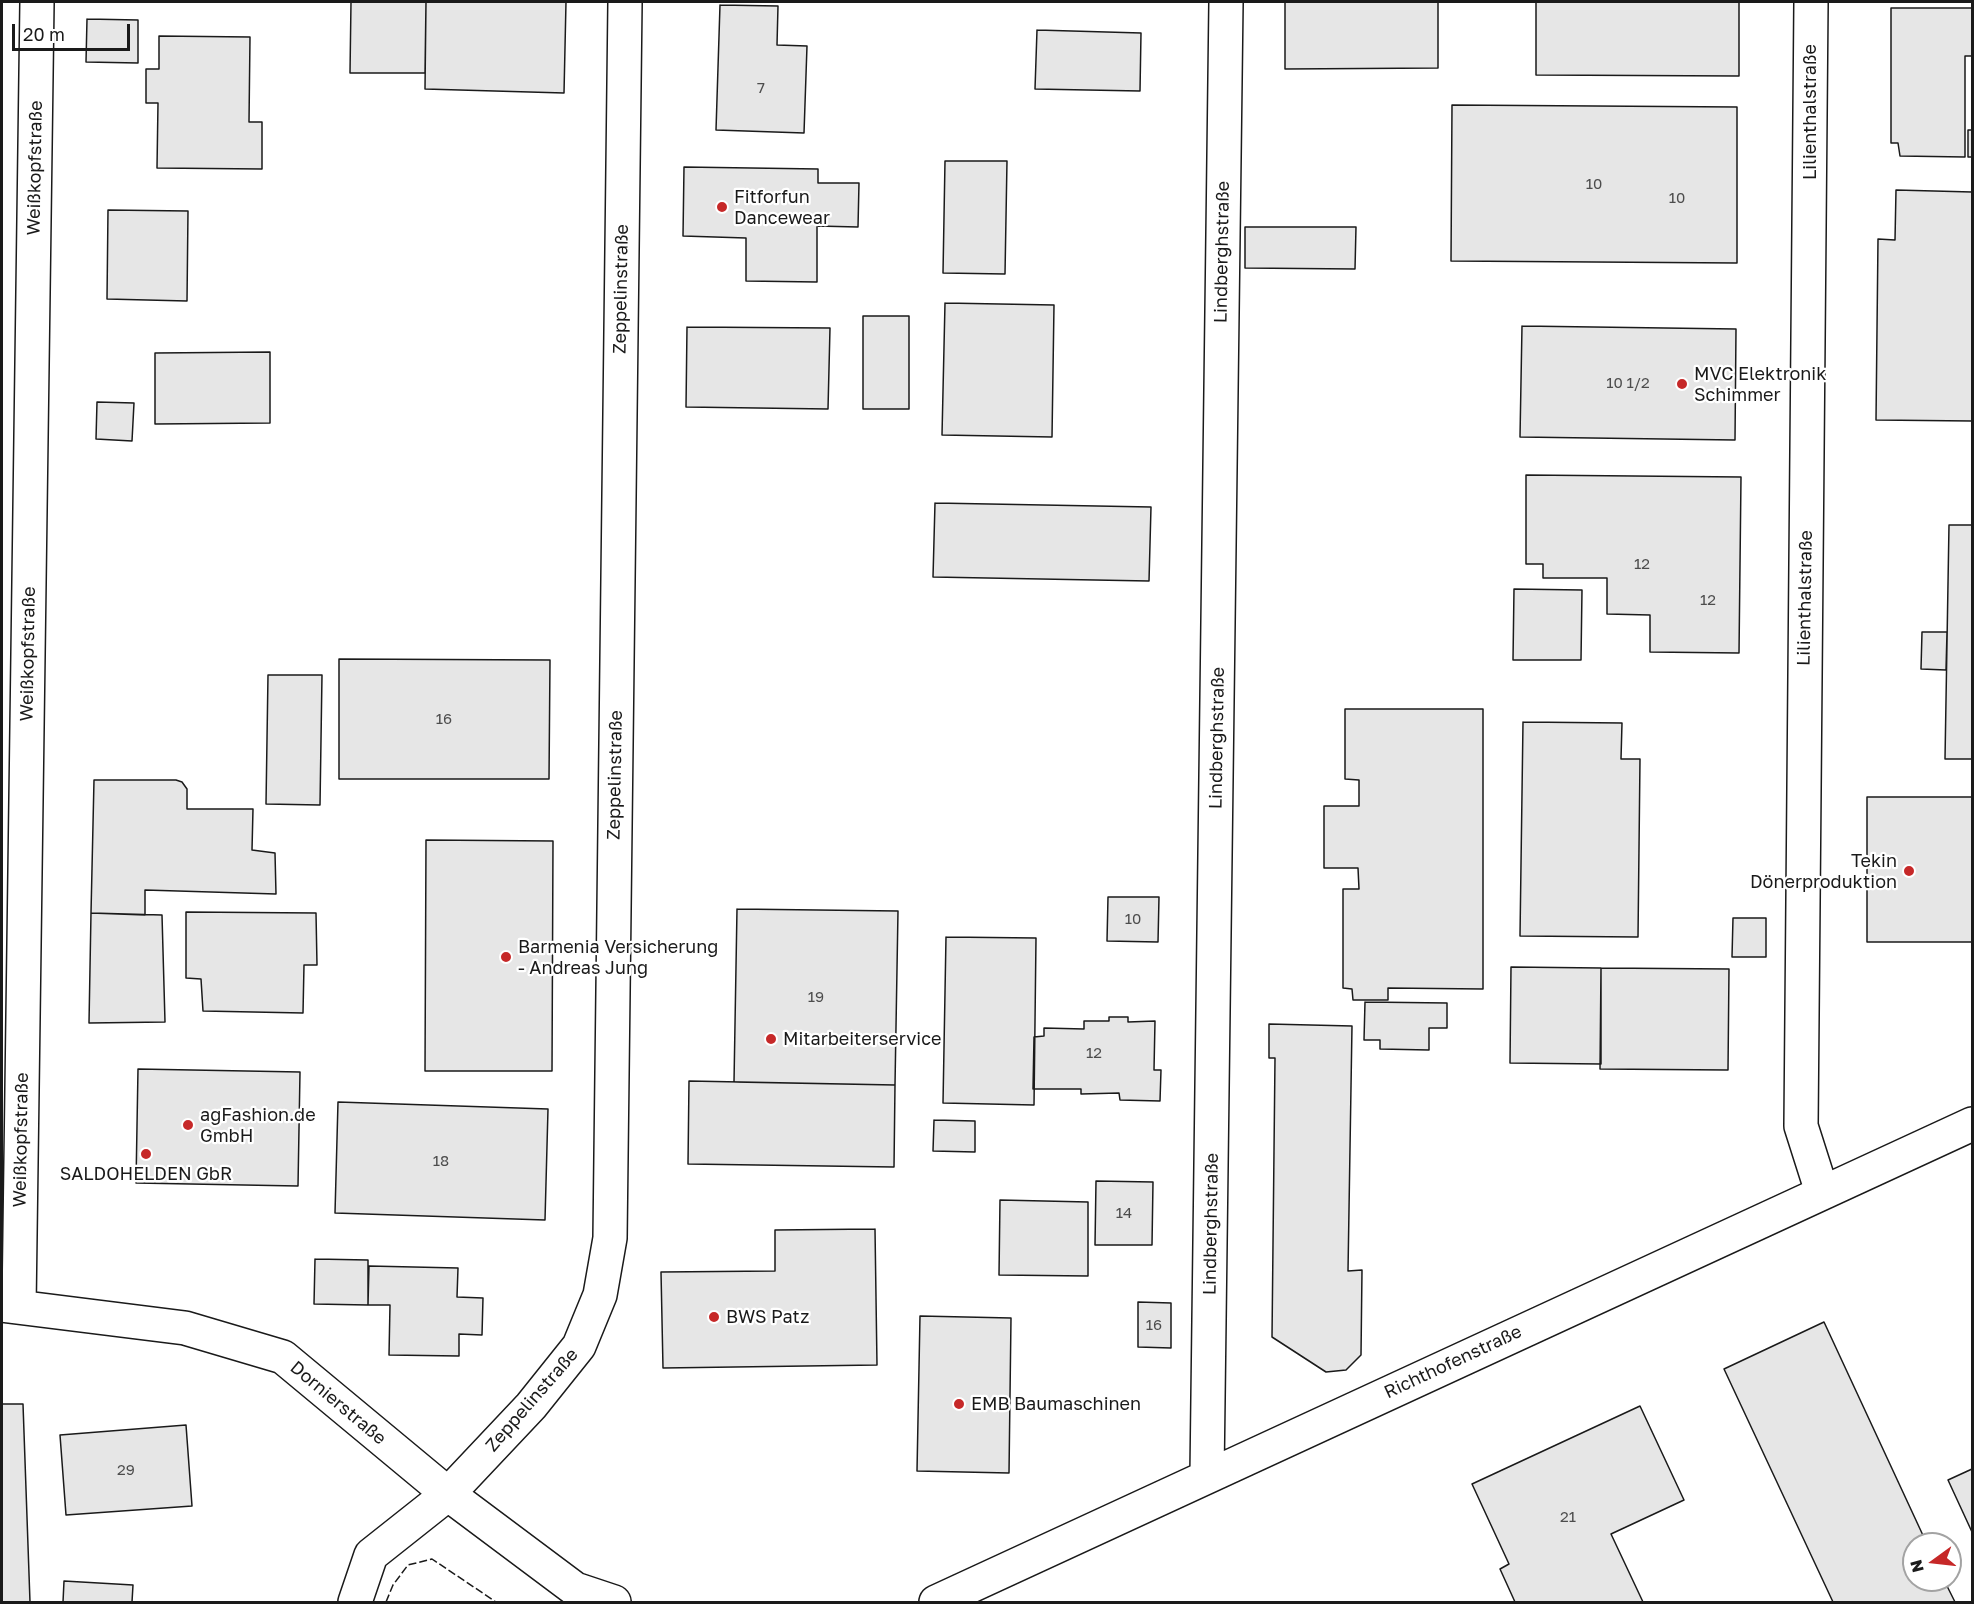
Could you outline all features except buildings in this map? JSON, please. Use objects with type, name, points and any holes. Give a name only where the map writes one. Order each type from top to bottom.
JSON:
[{"type":"street","name":"Weißkopfstraße","points":[[10,1306],[37,2]]},
{"type":"street","name":"Zeppelinstraße","points":[[355,1602],[371,1555],[448,1494],[531,1406],[579,1346],[600,1295],[610,1238],[625,2]]},
{"type":"street","name":"Lindberghstraße","points":[[1208,1475],[1226,2]]},
{"type":"street","name":"Lilienthalstraße","points":[[1811,2],[1801,1126],[1822,1192]]},
{"type":"street","name":"Richthofenstraße","points":[[936,1602],[1972,1124]]},
{"type":"street","name":"Dornierstraße","points":[[10,1306],[185,1328],[283,1357],[448,1494]]},
{"type":"street","points":[[448,1494],[575,1589],[614,1602]]},
{"type":"fence","points":[[386,1602],[393,1585],[408,1565],[432,1559],[496,1602]]},
{"type":"place","name":"Fitforfun Dancewear","points":[[722,207]]},
{"type":"place","name":"MVC Elektronik Schimmer","points":[[1682,384]]},
{"type":"place","name":"Tekin Dönerproduktion","points":[[1909,871]]},
{"type":"place","name":"Barmenia Versicherung - Andreas Jung","points":[[506,957]]},
{"type":"place","name":"Mitarbeiterservice","points":[[771,1039]]},
{"type":"place","name":"agFashion.de GmbH","points":[[188,1125]]},
{"type":"place","name":"SALDOHELDEN GbR","points":[[146,1154]]},
{"type":"place","name":"BWS Patz","points":[[714,1317]]},
{"type":"place","name":"EMB Baumaschinen","points":[[959,1404]]}]
